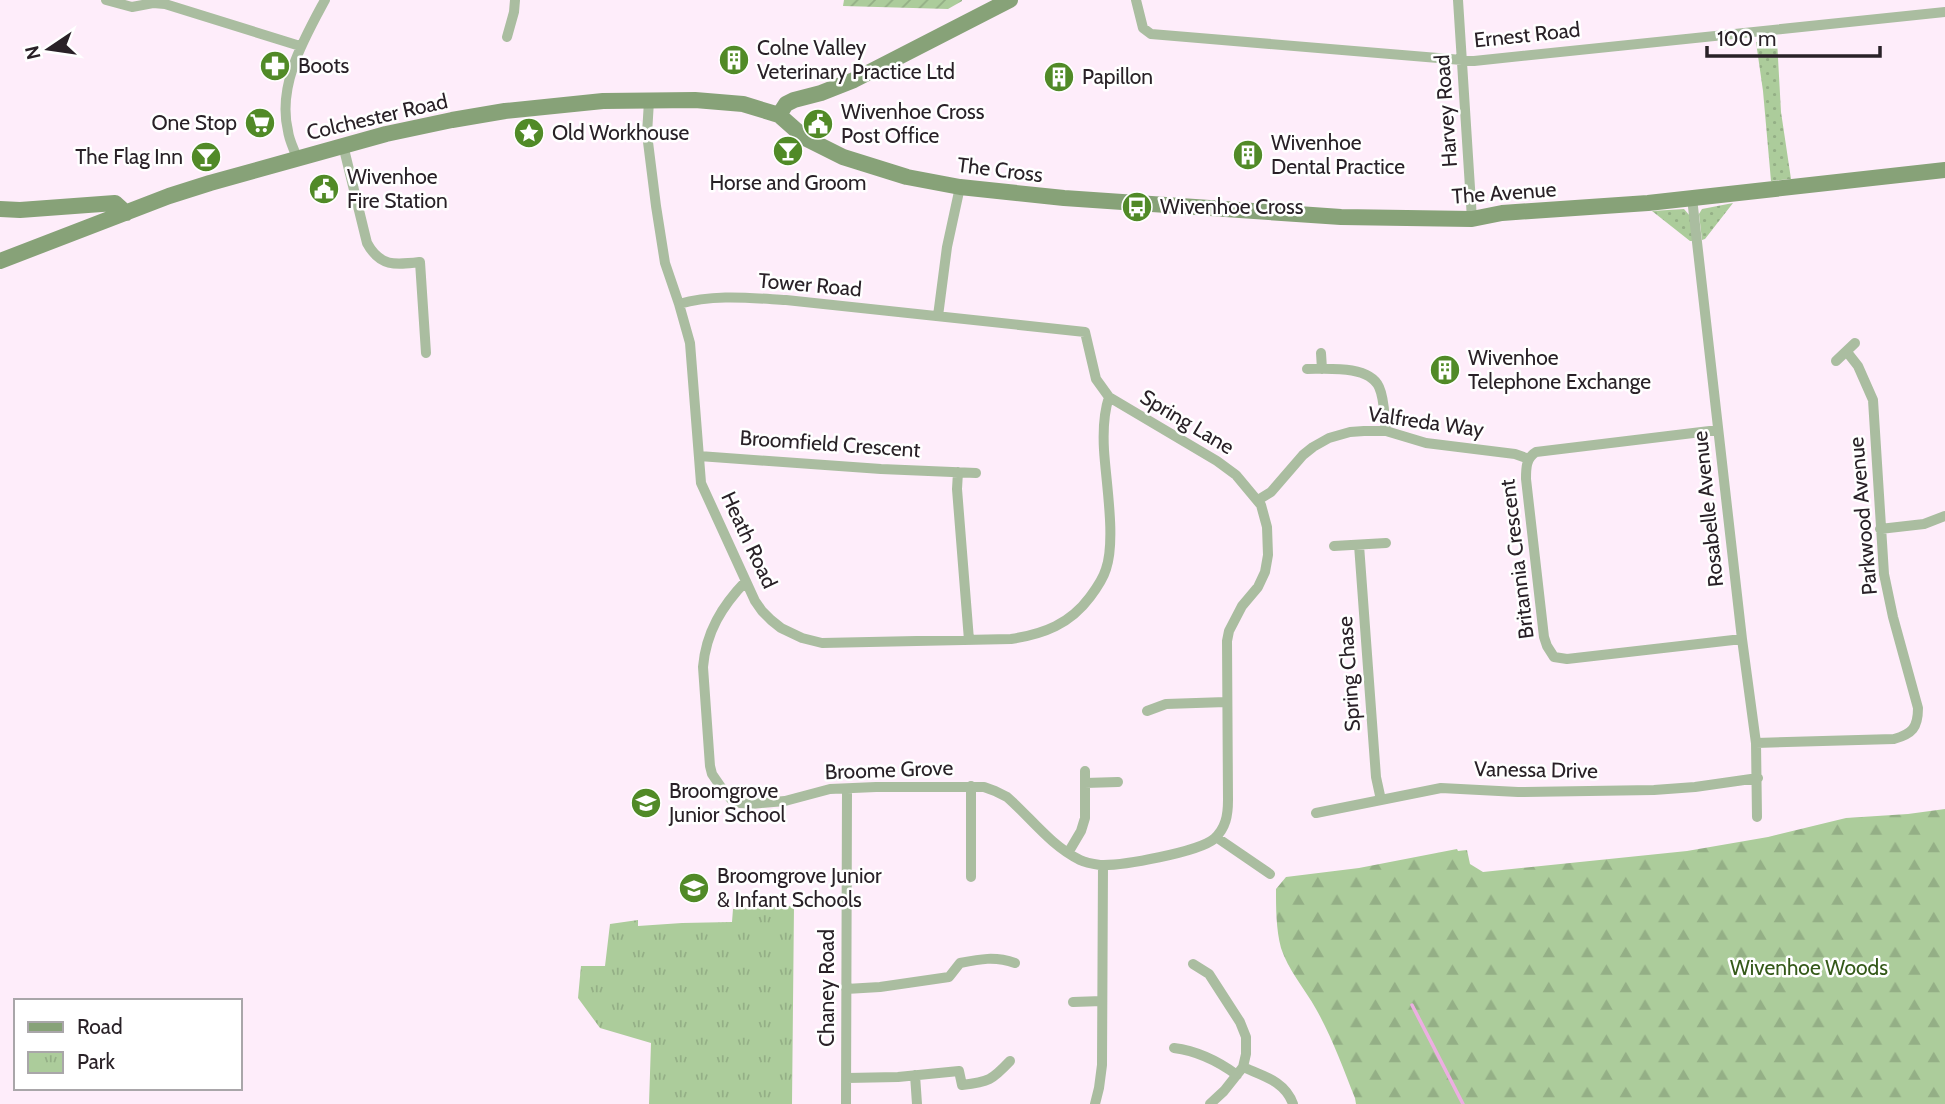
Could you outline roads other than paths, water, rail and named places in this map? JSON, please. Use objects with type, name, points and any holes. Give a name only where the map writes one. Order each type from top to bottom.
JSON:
[{"type":"main road","points":[[779,115],[786,104],[794,100],[853,80],[1010,0]]},
{"type":"main road","name":"Colchester Road","points":[[0,261],[210,183],[343,145],[452,120],[505,111],[603,102],[695,100],[743,104],[779,115]]},
{"type":"main road","name":"The Cross","points":[[779,115],[805,138],[843,157],[907,177],[961,187],[1065,198]]},
{"type":"main road","name":"The Avenue","points":[[1065,198],[1328,216],[1472,219],[1502,213],[1596,208],[1945,170]]},
{"type":"main road","points":[[0,209],[115,203],[126,213]]},
{"type":"street","points":[[106,0],[132,7],[165,4],[300,46]]},
{"type":"street","points":[[297,158],[288,133],[285,110],[290,79],[300,46],[325,0]]},
{"type":"street","points":[[507,37],[515,0]]},
{"type":"street","name":"Ernest Road","points":[[1136,0],[1143,28],[1152,34],[1462,61],[1945,12]]},
{"type":"street","name":"Harvey Road","points":[[1458,0],[1472,219]]},
{"type":"street","name":"Heath Road","points":[[649,101],[647,134],[665,263],[690,343],[701,483],[755,601],[771,621],[792,634],[814,642],[831,643],[1027,637],[1058,627],[1077,612],[1096,590],[1106,570],[1110,547],[1103,430],[1105,407],[1109,397]]},
{"type":"street","points":[[343,145],[367,243],[375,257],[396,265],[420,262],[426,353]]},
{"type":"street","points":[[938,316],[947,247],[961,187]]},
{"type":"street","name":"Rosabelle Avenue","points":[[1692,198],[1756,743],[1757,817]]},
{"type":"street","name":"Tower Road","points":[[679,304],[706,298],[752,298],[1085,332]]},
{"type":"street","name":"Spring Lane","points":[[1085,332],[1096,379],[1109,397],[1236,475],[1258,500],[1266,520],[1268,555],[1262,580],[1242,606],[1229,631],[1226,702]]},
{"type":"street","points":[[1836,361],[1856,343]]},
{"type":"street","name":"Parkwood Avenue","points":[[1756,743],[1895,739],[1907,735],[1918,720],[1918,708],[1884,574],[1872,400],[1857,366],[1847,352]]},
{"type":"street","points":[[1321,353],[1322,369]]},
{"type":"street","points":[[1307,369],[1361,372],[1373,378],[1382,397],[1385,431]]},
{"type":"street","name":"Valfreda Way","points":[[1258,500],[1271,492],[1313,447],[1329,438],[1363,430],[1385,431],[1426,443],[1528,458]]},
{"type":"street","name":"Britannia Crescent","points":[[1718,430],[1546,450],[1536,452],[1528,458],[1526,479],[1544,637],[1554,657],[1567,659],[1742,639]]},
{"type":"street","name":"Broomfield Crescent","points":[[699,456],[976,473]]},
{"type":"street","points":[[958,472],[969,640]]},
{"type":"street","points":[[1880,529],[1924,524],[1945,516]]},
{"type":"street","points":[[1334,546],[1386,543]]},
{"type":"street","name":"Spring Chase","points":[[1359,545],[1376,777],[1381,800]]},
{"type":"street","name":"Broome Grove","points":[[746,581],[718,615],[709,632],[704,654],[704,692],[712,774],[732,799],[751,804],[785,801],[821,791],[847,789],[971,786],[995,790],[1007,797],[1068,853],[1081,860],[1103,865],[1172,854],[1195,848],[1216,837]]},
{"type":"street","points":[[1147,711],[1166,704],[1226,702],[1228,809],[1227,819],[1216,837],[1270,874]]},
{"type":"street","points":[[1068,853],[1085,818],[1085,777],[1118,782]]},
{"type":"street","name":"Vanessa Drive","points":[[1316,813],[1441,788],[1518,792],[1654,790],[1758,778]]},
{"type":"street","points":[[971,786],[971,877]]},
{"type":"street","name":"Chaney Road","points":[[846,1104],[847,789]]},
{"type":"street","points":[[1095,1104],[1102,1065],[1103,865]]},
{"type":"street","points":[[846,989],[950,977],[960,963],[983,958],[1015,963]]},
{"type":"street","points":[[1193,964],[1209,974],[1240,1022],[1246,1037],[1246,1054],[1240,1071],[1210,1104]]},
{"type":"street","points":[[1073,1002],[1101,1001]]},
{"type":"street","points":[[1174,1048],[1207,1056],[1283,1087],[1293,1104]]},
{"type":"street","points":[[847,1078],[898,1077],[958,1071],[962,1085],[985,1082],[996,1076],[1010,1061]]},
{"type":"street","points":[[915,1075],[917,1104]]},
{"type":"waterway","points":[[1412,1005],[1463,1104]]},
{"type":"place","name":"Colne Valley Veterinary Practice Ltd","points":[[734,60]]},
{"type":"place","name":"Boots","points":[[275,66]]},
{"type":"place","name":"Papillon","points":[[1059,77]]},
{"type":"place","name":"One Stop","points":[[260,123]]},
{"type":"place","name":"Wivenhoe Cross Post Office","points":[[818,124]]},
{"type":"place","name":"Old Workhouse","points":[[529,133]]},
{"type":"place","name":"Horse and Groom","points":[[788,151]]},
{"type":"place","name":"Wivenhoe Dental Practice","points":[[1248,155]]},
{"type":"place","name":"The Flag Inn","points":[[206,157]]},
{"type":"place","name":"Wivenhoe Fire Station","points":[[324,189]]},
{"type":"place","name":"Wivenhoe Cross","points":[[1137,207]]},
{"type":"place","name":"Wivenhoe Telephone Exchange","points":[[1445,370]]},
{"type":"place","name":"Broomgrove Junior School","points":[[646,803]]},
{"type":"place","name":"Broomgrove Junior & Infant Schools","points":[[694,888]]},
{"type":"park label","name":"Wivenhoe Woods","points":[[1809,968]]}]
